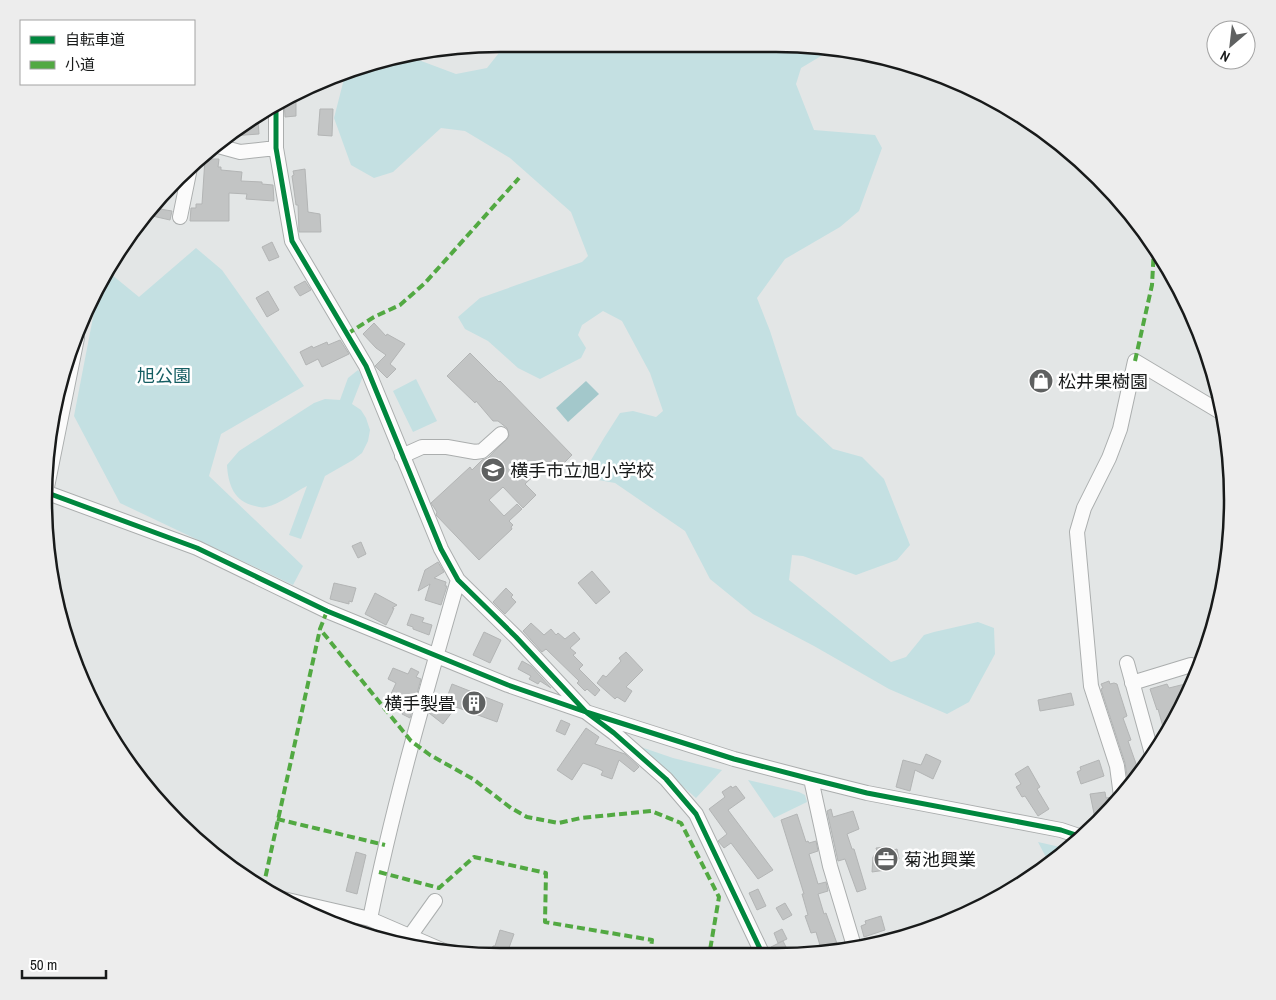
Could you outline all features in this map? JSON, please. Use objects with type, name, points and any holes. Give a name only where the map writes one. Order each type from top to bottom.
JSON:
[{"type":"street","points":[[276,112],[276,148],[292,241],[366,366],[441,549],[458,580],[516,637],[586,712],[614,733],[666,779],[696,814],[760,948]]},
{"type":"street","points":[[225,148],[240,152],[276,148]]},
{"type":"street","points":[[180,216],[187,181]]},
{"type":"street","points":[[1120,786],[1117,766],[1091,686],[1077,532],[1084,508],[1120,429],[1135,361],[1214,407]]},
{"type":"street","points":[[56,443],[66,390]]},
{"type":"street","points":[[402,456],[422,447],[447,447],[475,452],[482,451],[501,434]]},
{"type":"street","points":[[52,494],[197,548],[327,611],[508,685],[586,712],[734,759],[812,780],[1052,828],[1073,834]]},
{"type":"street","points":[[370,919],[385,845],[411,741],[458,580]]},
{"type":"street","points":[[1127,663],[1150,746]]},
{"type":"street","points":[[1132,683],[1191,665]]},
{"type":"street","points":[[812,780],[830,866],[852,941]]},
{"type":"street","points":[[410,936],[435,902]]},
{"type":"street","points":[[313,906],[370,919],[419,940]]},
{"type":"green space","points":[[500,52],[776,52],[823,55],[801,68],[796,84],[814,130],[875,135],[882,148],[859,211],[840,227],[785,259],[757,298],[770,331],[797,415],[833,449],[862,457],[884,479],[910,545],[897,560],[856,575],[803,556],[792,555],[789,580],[891,662],[906,657],[924,635],[978,622],[994,628],[995,654],[969,702],[947,714],[889,689],[753,614],[710,579],[685,531],[615,483],[593,479],[584,472],[620,413],[633,411],[656,417],[663,411],[650,373],[622,321],[603,311],[582,325],[578,335],[586,348],[581,358],[540,379],[518,368],[488,341],[465,329],[458,317],[480,298],[582,262],[588,256],[571,212],[510,158],[465,131],[441,128],[393,172],[374,178],[351,165],[334,118],[343,81],[356,76],[419,60],[456,74],[487,68]]},
{"type":"green space","name":"旭公園","points":[[196,248],[222,270],[304,386],[221,434],[209,476],[303,566],[293,585],[120,503],[74,416],[94,314],[112,275],[139,297]]},
{"type":"green space","points":[[358,370],[363,376],[352,404],[361,410],[366,418],[370,430],[368,441],[362,453],[325,476],[301,539],[289,535],[307,486],[272,505],[255,506],[242,501],[233,491],[227,465],[239,451],[314,403],[325,399],[340,400],[348,378]]},
{"type":"green space","points":[[416,379],[437,421],[413,432],[393,391]]},
{"type":"green space","points":[[635,745],[673,758],[722,770],[696,798]]},
{"type":"green space","points":[[748,780],[799,792],[805,795],[807,802],[774,818]]},
{"type":"green space","points":[[1038,842],[1058,847],[1046,857]]},
{"type":"shaded area","points":[[586,381],[599,394],[568,422],[556,408]]},
{"type":"building","points":[[296,102],[296,116],[285,117],[284,108]]},
{"type":"building","points":[[320,109],[333,109],[332,136],[318,135]]},
{"type":"building","points":[[258,123],[259,134],[241,135]]},
{"type":"building","points":[[211,159],[219,159],[218,167],[221,167],[221,170],[242,172],[241,181],[262,182],[262,184],[273,185],[274,201],[246,199],[247,194],[229,193],[229,221],[190,221],[191,208],[196,208],[196,204],[202,204],[205,164]]},
{"type":"building","points":[[305,169],[308,212],[320,214],[321,232],[299,232],[298,205],[296,205],[292,176],[294,175],[293,171]]},
{"type":"building","points":[[161,209],[172,211],[170,220],[155,216]]},
{"type":"building","points":[[272,242],[279,257],[269,261],[262,247]]},
{"type":"building","points":[[305,281],[311,290],[300,296],[294,287]]},
{"type":"building","points":[[268,291],[279,310],[267,317],[256,298]]},
{"type":"building","points":[[374,323],[386,336],[387,334],[405,344],[390,364],[396,369],[387,378],[375,366],[386,355],[376,348],[363,334]]},
{"type":"building","points":[[340,340],[349,354],[322,367],[318,359],[306,365],[300,352],[312,346],[313,348],[327,342],[328,345]]},
{"type":"building","points":[[470,353],[572,455],[553,474],[544,466],[525,484],[536,495],[523,508],[503,487],[489,500],[504,516],[517,504],[522,509],[509,521],[513,525],[512,529],[479,560],[436,515],[437,512],[431,503],[470,467],[472,470],[482,460],[488,458],[509,436],[507,428],[498,421],[493,421],[476,401],[475,403],[447,376]]},
{"type":"building","points":[[361,542],[366,554],[358,558],[352,546]]},
{"type":"building","points":[[438,562],[444,572],[434,578],[446,582],[445,586],[447,586],[441,605],[425,600],[430,584],[418,591],[425,570]]},
{"type":"building","points":[[592,571],[610,592],[596,604],[578,583]]},
{"type":"building","points":[[334,583],[356,588],[352,602],[349,601],[349,604],[330,599]]},
{"type":"building","points":[[506,588],[513,595],[511,597],[516,602],[505,614],[493,602]]},
{"type":"building","points":[[375,593],[397,605],[392,608],[394,608],[386,625],[365,614]]},
{"type":"building","points":[[411,614],[424,618],[422,622],[432,625],[429,635],[407,625]]},
{"type":"building","points":[[531,623],[544,635],[551,629],[556,635],[558,633],[565,639],[574,632],[580,639],[570,648],[576,653],[573,655],[583,665],[579,669],[600,690],[595,696],[587,689],[585,691],[577,683],[579,681],[546,649],[542,652],[523,631]]},
{"type":"building","points":[[484,632],[501,640],[490,663],[473,655]]},
{"type":"building","points":[[626,652],[643,670],[626,687],[632,691],[625,702],[617,697],[615,699],[597,683],[603,675],[606,677],[621,661],[619,658]]},
{"type":"building","points":[[522,661],[531,666],[551,688],[540,681],[538,684],[529,679],[531,676],[518,669]]},
{"type":"building","points":[[393,668],[408,674],[411,668],[419,672],[416,677],[421,679],[410,718],[402,714],[407,701],[391,694],[396,683],[388,679]]},
{"type":"building","points":[[1109,681],[1110,684],[1117,684],[1127,716],[1123,718],[1131,740],[1128,741],[1136,765],[1127,777],[1125,763],[1101,684]]},
{"type":"building","name":"横手製畳","points":[[452,684],[503,704],[497,722],[456,707],[443,724],[429,713],[432,704],[439,709],[446,700]]},
{"type":"building","points":[[1167,684],[1169,688],[1183,684],[1163,726],[1150,689]]},
{"type":"building","points":[[1071,693],[1074,705],[1040,711],[1038,700]]},
{"type":"building","points":[[561,720],[570,724],[565,735],[556,731]]},
{"type":"building","points":[[586,728],[599,737],[595,744],[625,754],[639,767],[634,772],[619,760],[612,779],[601,775],[603,771],[583,763],[572,780],[557,770]]},
{"type":"building","points":[[926,754],[941,761],[933,779],[915,770],[910,791],[896,787],[903,760],[921,765]]},
{"type":"building","points":[[1099,760],[1104,776],[1081,784],[1077,772],[1081,770],[1080,767]]},
{"type":"building","points":[[1028,766],[1040,787],[1037,789],[1049,809],[1038,816],[1025,796],[1022,797],[1016,787],[1021,784],[1015,774]]},
{"type":"building","points":[[731,786],[732,788],[736,786],[745,798],[728,810],[773,870],[758,879],[731,843],[724,848],[718,841],[727,834],[709,809],[725,797],[722,792]]},
{"type":"building","points":[[1105,792],[1106,798],[1110,797],[1094,814],[1090,794]]},
{"type":"building","points":[[831,809],[833,817],[853,811],[859,829],[847,834],[852,849],[854,849],[866,889],[857,892],[845,859],[838,861],[827,811]]},
{"type":"building","points":[[797,814],[806,842],[816,841],[818,851],[809,854],[818,884],[826,882],[828,891],[818,894],[824,914],[826,913],[837,943],[820,945],[816,932],[811,933],[805,916],[808,915],[802,894],[804,894],[781,820]]},
{"type":"building","name":"菊池興業","points":[[885,847],[886,852],[897,849],[899,859],[891,860],[893,869],[872,872],[876,848]]},
{"type":"building","points":[[356,852],[366,855],[357,894],[346,891]]},
{"type":"building","points":[[758,889],[766,906],[757,910],[749,893]]},
{"type":"building","points":[[785,903],[792,915],[783,920],[776,908]]},
{"type":"building","points":[[881,916],[885,930],[864,937],[861,926],[866,924],[865,921]]},
{"type":"building","points":[[782,929],[787,939],[778,943],[774,933]]},
{"type":"building","points":[[500,930],[514,934],[509,948],[492,948],[495,946]]},
{"type":"building","points":[[783,941],[786,948],[772,948]]},
{"type":"marked path","points":[[347,334],[374,317],[400,305],[425,283],[519,178]]},
{"type":"marked path","points":[[1135,361],[1152,285],[1153,259]]},
{"type":"marked path","points":[[327,611],[320,629],[411,741],[430,755],[473,779],[511,808],[527,817],[559,823],[581,818],[651,811],[681,823],[719,897],[710,948]]},
{"type":"marked path","points":[[265,881],[320,629]]},
{"type":"marked path","points":[[277,819],[385,845]]},
{"type":"marked path","points":[[379,872],[439,888],[474,857],[546,873],[545,922],[652,940],[651,948]]},
{"type":"cycle path","points":[[276,112],[276,148],[292,241],[366,366],[441,549],[458,580],[516,637],[586,712],[614,733],[666,779],[696,814],[760,948]]},
{"type":"cycle path","points":[[52,495],[197,548],[327,611],[508,685],[586,712],[734,759],[811,779],[867,793],[1061,830],[1073,834]]},
{"type":"place","name":"松井果樹園","points":[[1041,381]]},
{"type":"place","name":"横手市立旭小学校","points":[[493,470]]},
{"type":"place","name":"横手製畳","points":[[474,703]]},
{"type":"place","name":"菊池興業","points":[[886,859]]}]
